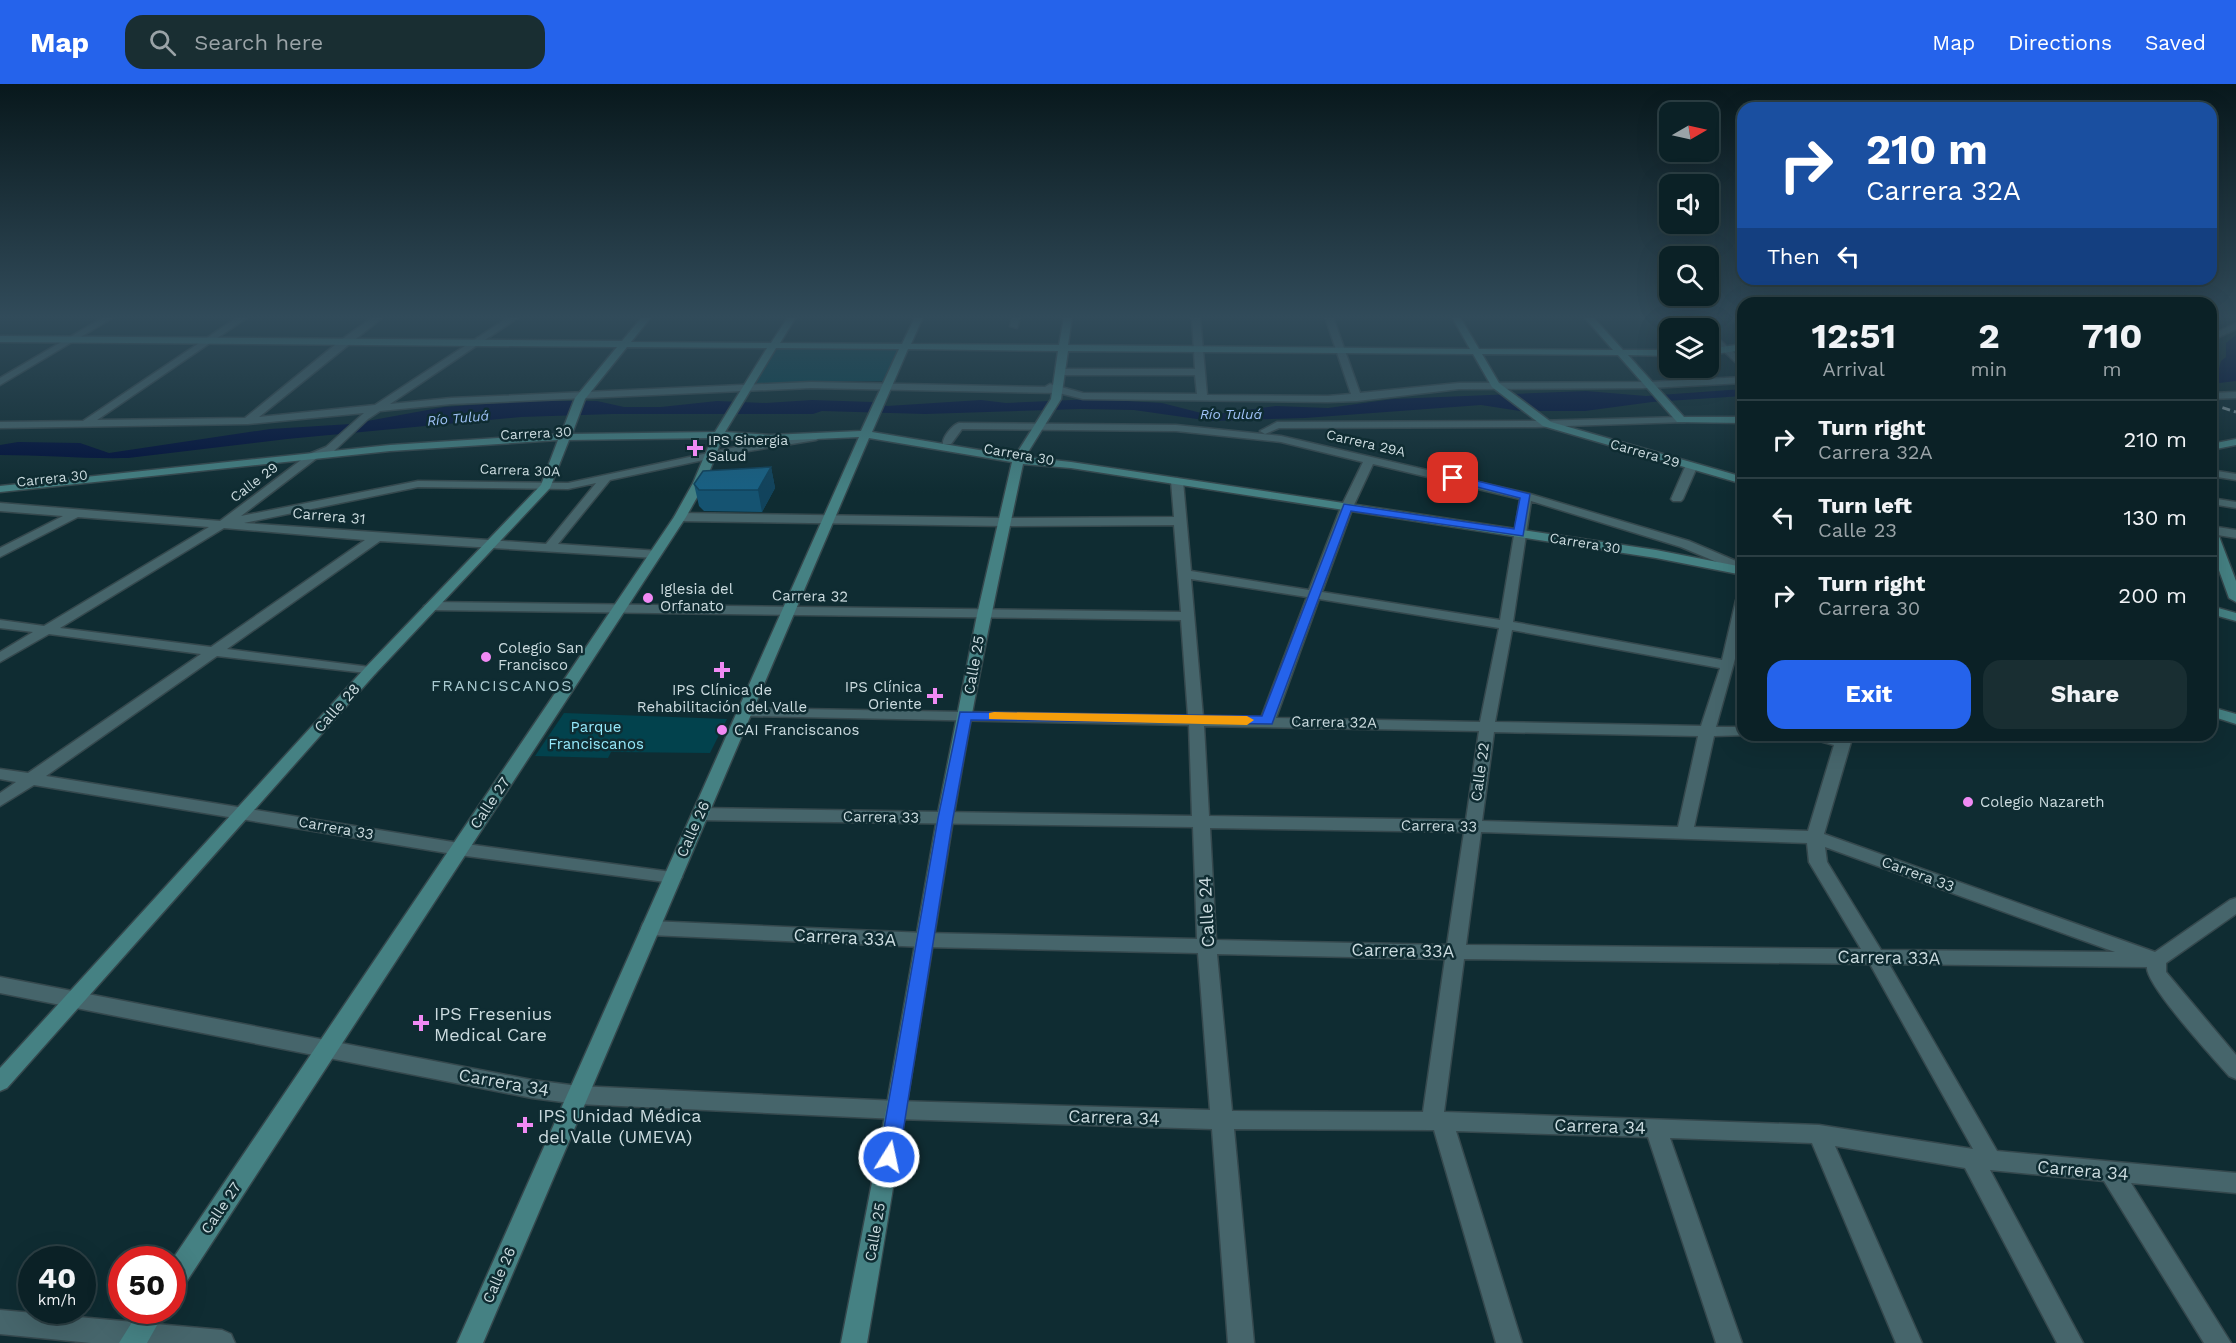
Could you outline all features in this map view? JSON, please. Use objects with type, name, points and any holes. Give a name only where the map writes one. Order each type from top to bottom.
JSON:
[{"type":"street","points":[[85,424],[156,376]]},
{"type":"street","points":[[248,421],[303,376]]},
{"type":"street","name":"Calle 29","points":[[0,658],[223,524],[313,456],[330,449],[364,417],[426,376]]},
{"type":"street","name":"Calle 28","points":[[0,1082],[370,671],[488,544],[546,486],[566,430],[581,397],[597,376]]},
{"type":"street","name":"Calle 27","points":[[186,1261],[680,517],[710,456],[720,429],[753,376]]},
{"type":"street","name":"Calle 26","points":[[470,1343],[869,427],[889,376]]},
{"type":"street","name":"Calle 25","points":[[854,1343],[897,1110],[945,818],[984,615],[1020,457],[1057,394],[1060,376]]},
{"type":"street","points":[[1201,376],[1202,399]]},
{"type":"street","points":[[1349,376],[1357,398]]},
{"type":"street","points":[[1490,376],[1498,387],[1547,424]]},
{"type":"street","points":[[1640,376],[1681,420]]},
{"type":"street","points":[[0,425],[248,421],[377,408],[581,397],[742,393],[804,385],[884,385],[1083,396],[1202,399],[1357,398],[1410,389],[1498,387],[1652,389],[1737,381]]},
{"type":"street","points":[[2217,396],[2236,395]]},
{"type":"street","points":[[1281,439],[1265,431],[1277,425],[1547,424],[1737,420]]},
{"type":"street","points":[[947,442],[959,426],[1041,423]]},
{"type":"street","name":"Carrera 29A","points":[[1041,423],[1176,428],[1281,439],[1526,496],[1643,530],[1708,552],[1737,567]]},
{"type":"street","name":"Carrera 29","points":[[1547,424],[1737,479]]},
{"type":"street","name":"Carrera 30","points":[[720,429],[816,437],[869,427],[1020,457],[1656,554],[1737,569]]},
{"type":"street","name":"Carrera 30","points":[[0,483],[330,449],[566,430],[869,427],[1020,457]]},
{"type":"street","name":"Carrera 30","points":[[0,489],[566,430]]},
{"type":"street","name":"Carrera 30A","points":[[223,524],[418,484],[568,486],[710,456],[816,437]]},
{"type":"street","points":[[2217,446],[2236,442]]},
{"type":"street","points":[[1267,721],[1347,507],[1370,459]]},
{"type":"street","points":[[1677,499],[1691,466]]},
{"type":"street","points":[[2217,474],[2236,477]]},
{"type":"street","points":[[549,548],[606,478]]},
{"type":"street","name":"Calle 24","points":[[1177,480],[1196,720],[1207,946],[1241,1343]]},
{"type":"street","name":"Calle 22","points":[[1509,1343],[1437,1121],[1486,726],[1506,625],[1526,496]]},
{"type":"street","points":[[2217,502],[2236,505]]},
{"type":"street","name":"Carrera 31","points":[[0,507],[74,515],[223,524],[377,537],[655,554]]},
{"type":"street","points":[[0,553],[74,515]]},
{"type":"street","points":[[680,517],[1004,522],[1180,521]]},
{"type":"street","points":[[2217,531],[2236,534]]},
{"type":"street","points":[[0,801],[377,537]]},
{"type":"street","points":[[2217,542],[2230,567],[2236,598]]},
{"type":"street","points":[[1184,574],[1506,625],[1728,665]]},
{"type":"street","name":"Carrera 32","points":[[431,606],[1189,616]]},
{"type":"street","points":[[2217,612],[2236,617]]},
{"type":"street","points":[[0,624],[370,671]]},
{"type":"street","points":[[1685,831],[1707,732],[1728,665],[1737,626]]},
{"type":"street","name":"Carrera 32A","points":[[745,712],[1737,732]]},
{"type":"street","points":[[2217,713],[2236,719]]},
{"type":"street","points":[[1843,741],[1815,837],[1818,862],[1875,956],[1982,1160],[2070,1343]]},
{"type":"street","name":"Carrera 33","points":[[0,774],[244,812],[459,849],[673,877]]},
{"type":"street","name":"Carrera 33","points":[[700,814],[1472,826],[1685,831],[1815,837],[2157,960]]},
{"type":"street","points":[[2236,905],[2157,960],[2156,972],[2163,984],[2236,1070]]},
{"type":"street","name":"Carrera 33A","points":[[650,928],[925,940],[1457,952],[2157,960]]},
{"type":"street","name":"Carrera 34","points":[[0,985],[77,998],[532,1089],[578,1095],[897,1110],[1221,1120],[1437,1121],[1819,1134],[1982,1160],[2236,1183]]},
{"type":"street","points":[[1655,1127],[1729,1343]]},
{"type":"street","points":[[1819,1134],[1909,1343]]},
{"type":"street","points":[[2111,1172],[2218,1343]]},
{"type":"street","points":[[0,1322],[134,1339],[222,1343]]},
{"type":"street","points":[[134,1339],[144,1324]]},
{"type":"green space","points":[[759,376],[886,376],[883,381],[813,381],[753,385]]},
{"type":"green space","name":"Parque Franciscanos","points":[[564,713],[727,719],[710,753],[611,752],[608,758],[535,756]]},
{"type":"water","points":[[2217,376],[2236,376],[2236,381],[2217,383]]},
{"type":"water","name":"Río Tuluá","points":[[1737,389],[1737,396],[1652,402],[1585,411],[1520,411],[1481,405],[1305,418],[1211,421],[1134,410],[1081,409],[925,414],[822,411],[813,414],[612,414],[521,417],[287,439],[128,458],[0,455],[0,445],[18,442],[80,443],[109,453],[270,429],[351,424],[444,407],[527,401],[597,401],[624,407],[661,407],[717,401],[766,403],[812,400],[872,402],[887,406],[981,400],[1006,403],[1093,399],[1162,403],[1209,415],[1276,406],[1328,408],[1393,399],[1586,391],[1646,396]]},
{"type":"building","points":[[771,467],[758,490],[699,490],[694,484],[703,471]]},
{"type":"railway","points":[[2217,406],[2236,412]]},
{"type":"slow traffic","points":[[994,716],[1247,720]]},
{"type":"place","name":"IPS Sinergia Salud","points":[[695,448]]},
{"type":"place","name":"Iglesia del Orfanato","points":[[648,598]]},
{"type":"place","name":"Colegio San Francisco","points":[[486,657]]},
{"type":"place","name":"IPS Clínica de Rehabilitación del Valle","points":[[722,670]]},
{"type":"place","name":"IPS Clínica Oriente","points":[[935,696]]},
{"type":"place","name":"CAI Franciscanos","points":[[722,730]]},
{"type":"place","name":"Colegio Nazareth","points":[[1968,802]]},
{"type":"place","name":"IPS Fresenius Medical Care","points":[[421,1023]]},
{"type":"place","name":"IPS Unidad Médica del Valle (UMEVA)","points":[[525,1125]]},
{"type":"district","name":"FRANCISCANOS","points":[[502,685]]},
{"type":"route","points":[[889,1157],[945,818],[965,715],[1267,721],[1347,507],[1519,533],[1526,496],[1453,478]]}]
